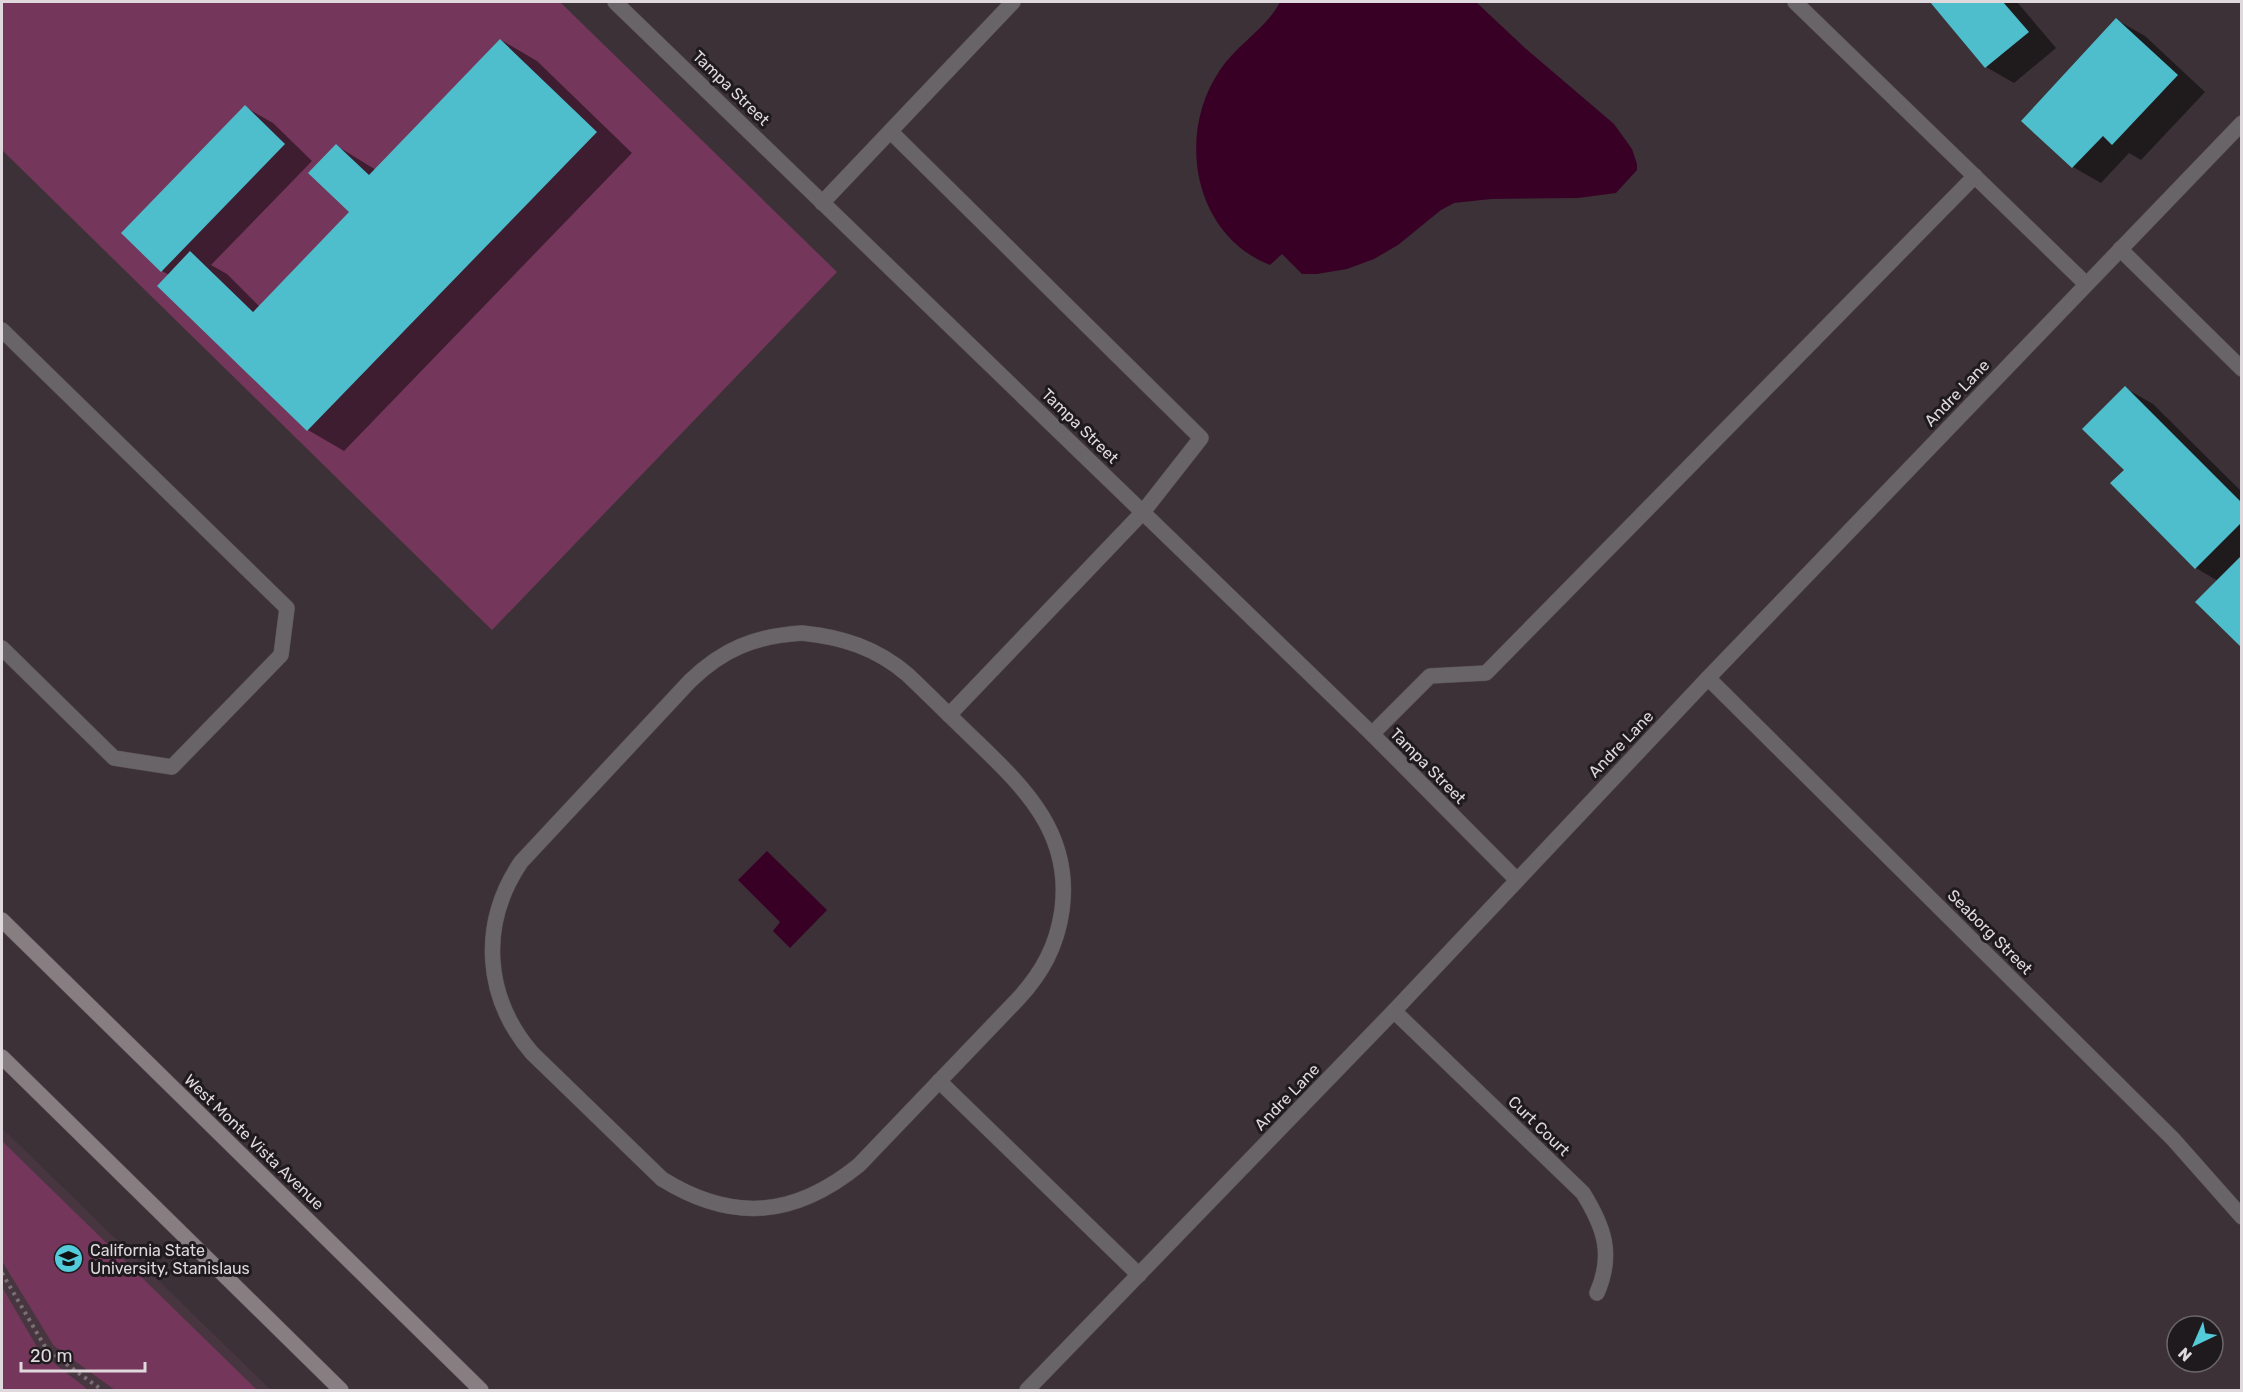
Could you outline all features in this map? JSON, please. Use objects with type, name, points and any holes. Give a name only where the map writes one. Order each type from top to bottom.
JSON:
[{"type":"main road","name":"West Monte Vista Avenue","points":[[2,920],[481,1390]]},
{"type":"main road","points":[[2,1058],[341,1390]]},
{"type":"street","name":"Tampa Street","points":[[615,2],[1372,734],[1516,880]]},
{"type":"street","points":[[822,203],[1013,2]]},
{"type":"street","points":[[1795,2],[2086,284]]},
{"type":"street","name":"Andre Lane","points":[[1027,1390],[1394,1011],[1708,678],[2241,123]]},
{"type":"street","points":[[891,132],[1201,438],[1143,512],[949,715]]},
{"type":"street","points":[[1372,734],[1430,676],[1486,673],[1975,176]]},
{"type":"street","points":[[2120,249],[2241,369]]},
{"type":"street","points":[[2,330],[287,608],[281,654],[172,767],[114,758],[2,648]]},
{"type":"street","points":[[789,634],[813,634],[842,639],[859,645],[892,662],[949,715],[1016,780],[1038,808],[1058,850],[1064,891],[1059,931],[1054,947],[1039,975],[859,1165],[824,1191],[784,1205],[755,1209],[714,1203],[684,1192],[650,1169],[532,1053],[517,1034],[500,1001],[492,943],[495,918],[504,893],[521,862],[709,663],[729,651],[761,639],[789,634]]},
{"type":"street","name":"Seaborg Street","points":[[1708,678],[2173,1139],[2241,1218]]},
{"type":"street","name":"Curt Court","points":[[1394,1011],[1583,1193],[1602,1228],[1606,1245],[1603,1278],[1597,1293]]},
{"type":"street","points":[[939,1081],[1139,1275]]},
{"type":"path","points":[[2,1273],[45,1345],[102,1390]]},
{"type":"shaded area","points":[[2,2],[560,2],[837,272],[492,630],[2,150]]},
{"type":"shaded area","points":[[1280,2],[1476,2],[1525,48],[1614,124],[1632,149],[1637,170],[1616,193],[1578,198],[1491,199],[1454,203],[1441,210],[1398,245],[1374,259],[1347,269],[1302,274],[1282,254],[1270,265],[1244,251],[1224,231],[1209,207],[1200,180],[1196,152],[1198,123],[1206,96],[1220,70],[1267,20]]},
{"type":"shaded area","points":[[767,851],[827,910],[790,948],[773,931],[780,922],[738,880]]},
{"type":"shaded area","name":"California State University, Stanislaus","points":[[2,1128],[271,1390],[2,1390]]},
{"type":"shaded area","name":"California State University, Stanislaus","points":[[2,1141],[257,1390],[115,1390],[54,1346],[2,1261]]},
{"type":"shaded area","points":[[2,1287],[37,1347],[86,1388],[85,1390],[2,1390]]},
{"type":"building","points":[[1930,2],[2003,2],[2029,32],[1985,68]]},
{"type":"building","points":[[2116,18],[2178,75],[2112,145],[2103,136],[2072,168],[2021,121]]},
{"type":"building","points":[[500,39],[597,132],[307,431],[157,286],[190,251],[253,312],[349,212],[308,173],[336,144],[369,175]]},
{"type":"building","points":[[245,105],[285,144],[161,272],[121,233]]},
{"type":"building","points":[[2125,386],[2242,503],[2242,522],[2195,569],[2110,483],[2124,470],[2082,429]]},
{"type":"building","points":[[2242,555],[2242,648],[2195,602]]},
{"type":"place","name":"California State University, Stanislaus","points":[[69,1259]]}]
